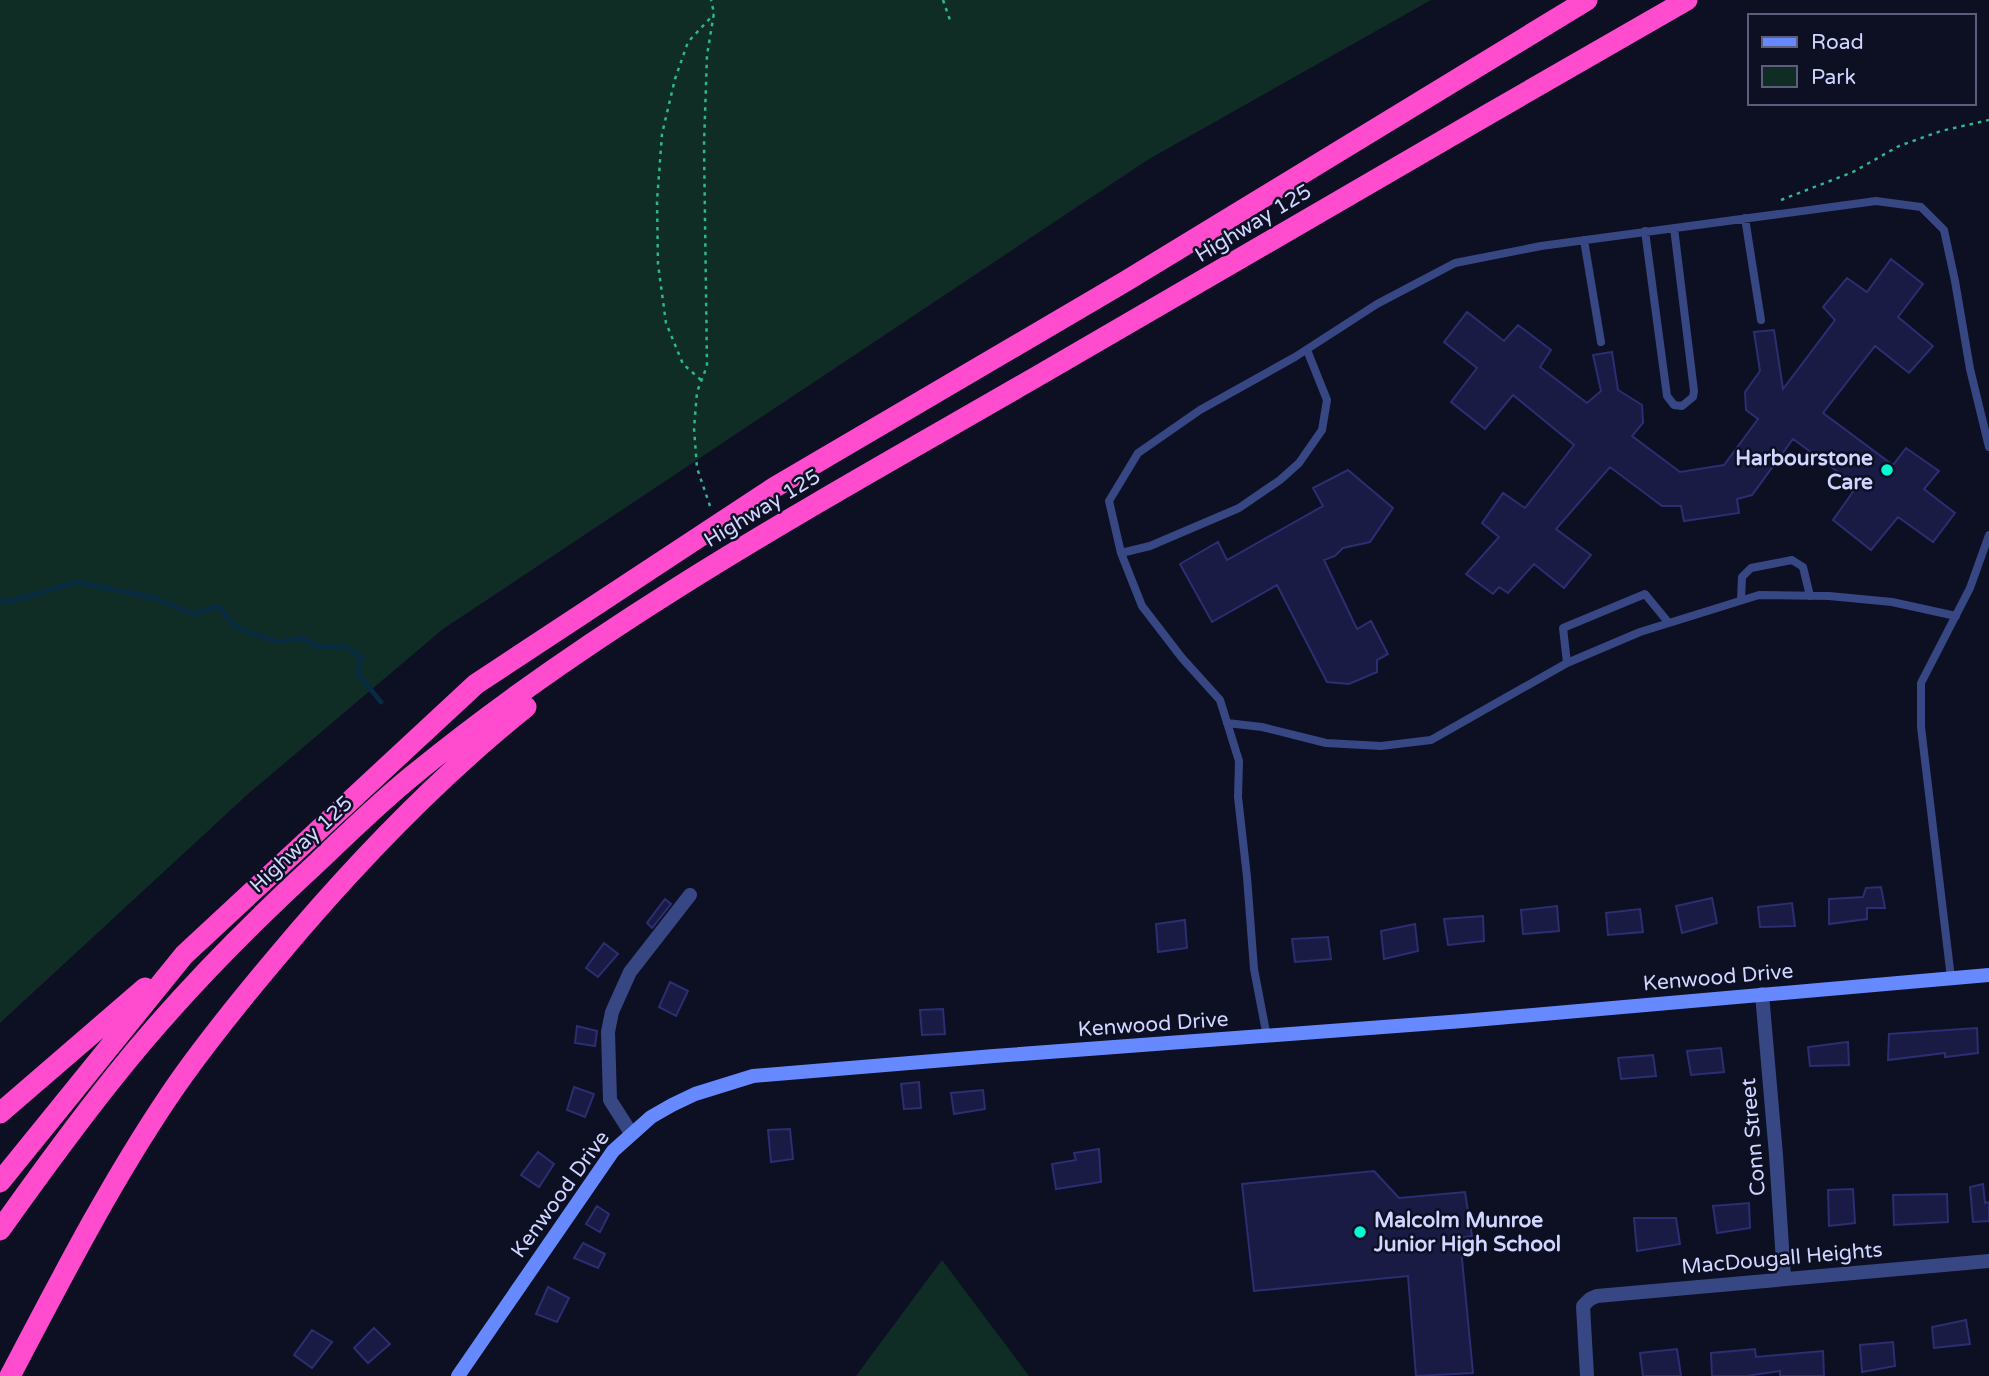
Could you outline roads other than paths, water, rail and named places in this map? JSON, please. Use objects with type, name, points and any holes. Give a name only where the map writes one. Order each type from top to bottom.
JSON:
[{"type":"highway","name":"Highway 125","points":[[0,1182],[184,955],[476,684],[775,487],[1126,281],[1587,0]]},
{"type":"highway","name":"Highway 125","points":[[0,1230],[125,1063],[184,995],[287,890],[412,776],[505,705],[661,599],[882,465],[1687,0]]},
{"type":"highway","points":[[10,1376],[95,1217],[155,1117],[229,1014],[297,932],[446,775],[661,599]]},
{"type":"highway","points":[[0,1112],[184,955]]},
{"type":"street","points":[[631,1133],[610,1100],[608,1032],[612,1012],[630,972],[690,895]]},
{"type":"street","name":"Kenwood Drive","points":[[458,1376],[602,1164],[631,1133],[651,1117],[683,1100],[753,1076],[1267,1037],[1989,975]]},
{"type":"street","name":"Conn Street","points":[[1762,994],[1784,1278]]},
{"type":"street","name":"MacDougall Heights","points":[[1587,1376],[1583,1306],[1597,1296],[1989,1261]]},
{"type":"lane","points":[[1267,1037],[1254,969],[1238,797],[1239,761],[1220,700],[1182,658],[1142,606],[1121,553],[1109,501],[1138,453],[1200,410],[1307,349],[1377,304],[1455,263],[1584,240],[1876,201],[1921,207],[1944,230],[1970,369],[1989,447]]},
{"type":"lane","points":[[1745,218],[1760,320]]},
{"type":"lane","points":[[1644,232],[1667,396],[1674,405],[1682,406],[1693,397],[1694,391],[1674,228]]},
{"type":"lane","points":[[1584,240],[1601,342]]},
{"type":"lane","points":[[1121,553],[1150,546],[1239,508],[1280,480],[1299,463],[1322,430],[1327,400],[1307,349]]},
{"type":"lane","points":[[1951,978],[1922,727],[1921,683],[1970,588],[1989,535]]},
{"type":"lane","points":[[1741,600],[1742,577],[1751,568],[1792,560],[1803,567],[1810,596]]},
{"type":"lane","points":[[1567,663],[1563,628],[1645,594],[1668,622]]},
{"type":"lane","points":[[1227,723],[1262,727],[1326,743],[1381,746],[1431,740],[1567,663],[1668,622],[1759,596],[1810,596],[1892,602],[1956,616]]},
{"type":"waterway","points":[[0,602],[77,582],[151,597],[194,614],[218,606],[236,627],[277,642],[302,638],[319,647],[346,647],[361,657],[358,674],[381,702]]},
{"type":"place","name":"Harbourstone Care","points":[[1887,470]]},
{"type":"place","name":"Malcolm Munroe Junior High School","points":[[1360,1232]]}]
